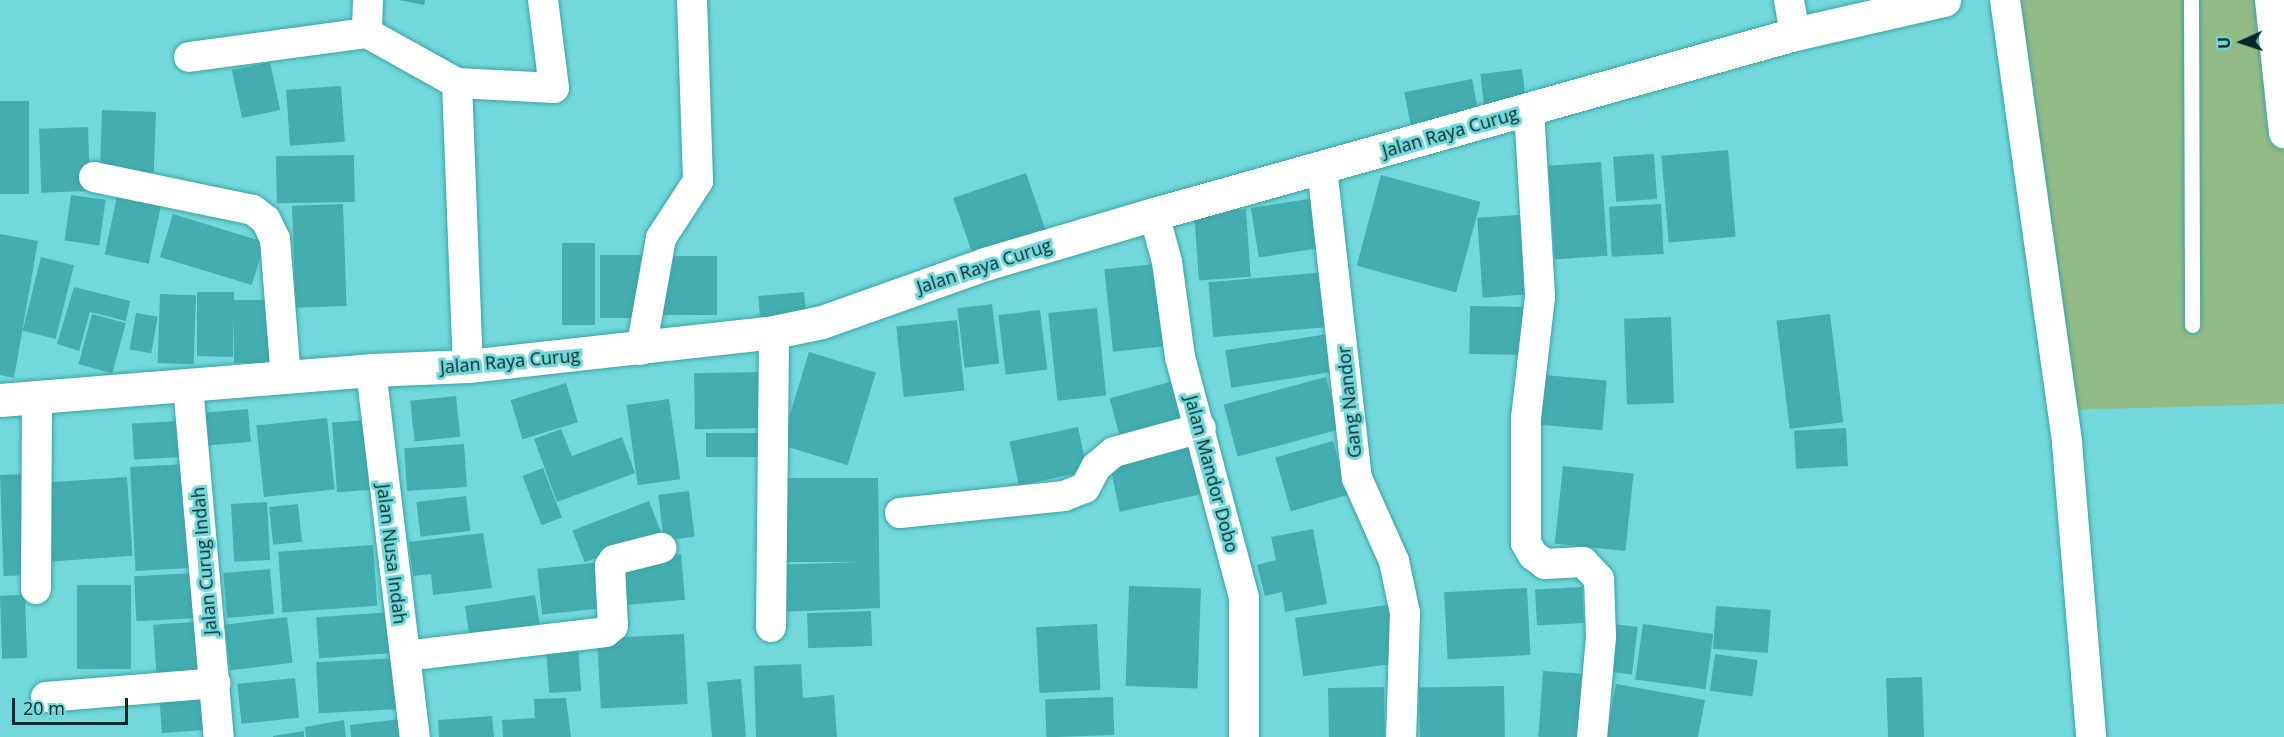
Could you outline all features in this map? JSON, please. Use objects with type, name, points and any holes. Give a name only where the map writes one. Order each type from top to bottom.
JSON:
[{"type":"main road","name":"Jalan Raya Curug","points":[[0,400],[286,379],[371,370],[468,366],[641,350],[774,332],[822,322],[985,264],[1154,214],[1795,34],[1944,0]]},
{"type":"street","points":[[367,33],[368,0]]},
{"type":"street","points":[[189,57],[367,33],[457,83],[554,88],[543,0]]},
{"type":"street","points":[[641,350],[658,246],[698,181],[692,0]]},
{"type":"street","points":[[1789,0],[1795,34]]},
{"type":"street","points":[[2005,0],[2067,442],[2091,737]]},
{"type":"street","points":[[2270,0],[2284,133]]},
{"type":"street","points":[[457,83],[468,366]]},
{"type":"street","points":[[1529,110],[1540,297],[1526,418],[1526,543],[1533,555],[1545,564],[1583,562],[1599,579],[1601,648],[1592,737]]},
{"type":"street","name":"Gang Nandor","points":[[1322,168],[1357,478],[1394,561],[1405,613],[1401,737]]},
{"type":"street","points":[[94,177],[253,210],[266,220],[275,238],[286,379]]},
{"type":"street","name":"Jalan Mandor Dobo","points":[[1154,214],[1167,262],[1180,357],[1201,428],[1244,598],[1244,737]]},
{"type":"street","points":[[771,627],[774,332]]},
{"type":"street","name":"Jalan Nusa Indah","points":[[371,370],[415,737]]},
{"type":"street","name":"Jalan Curug Indah","points":[[188,386],[219,737]]},
{"type":"street","points":[[36,589],[37,397]]},
{"type":"street","points":[[900,513],[1064,496],[1085,488],[1096,467],[1114,452],[1201,428]]},
{"type":"street","points":[[405,656],[606,632],[613,626],[610,566],[614,560],[661,548]]},
{"type":"street","points":[[46,697],[214,683]]},
{"type":"lane","points":[[2191,0],[2192,325]]},
{"type":"green space","points":[[2010,0],[2284,0],[2284,404],[2066,410]]},
{"type":"building","points":[[399,0],[425,0],[424,5]]},
{"type":"building","points":[[270,62],[280,110],[242,118],[232,70]]},
{"type":"building","points":[[1522,69],[1526,101],[1484,106],[1480,74]]},
{"type":"building","points":[[1472,79],[1478,111],[1411,125],[1404,92]]},
{"type":"building","points":[[341,86],[345,142],[290,146],[286,90]]},
{"type":"building","points":[[0,101],[29,101],[29,194],[0,194]]},
{"type":"building","points":[[102,110],[156,112],[154,173],[100,171]]},
{"type":"building","points":[[88,127],[90,191],[41,193],[39,129]]},
{"type":"building","points":[[1728,150],[1736,237],[1669,243],[1661,156]]},
{"type":"building","points":[[1654,154],[1657,199],[1616,202],[1613,157]]},
{"type":"building","points":[[354,155],[355,202],[277,203],[276,156]]},
{"type":"building","points":[[1601,162],[1608,256],[1555,259],[1548,166]]},
{"type":"building","points":[[1026,173],[1046,230],[973,255],[953,198]]},
{"type":"building","points":[[1381,175],[1480,202],[1456,292],[1357,266]]},
{"type":"building","points":[[119,187],[163,196],[149,264],[105,254]]},
{"type":"building","points":[[71,195],[106,200],[99,245],[65,241]]},
{"type":"building","points":[[1321,197],[1329,246],[1259,257],[1251,208]]},
{"type":"building","points":[[343,204],[347,306],[296,308],[292,206]]},
{"type":"building","points":[[1661,204],[1664,254],[1612,257],[1609,207]]},
{"type":"building","points":[[1246,209],[1251,277],[1199,280],[1194,213]]},
{"type":"building","points":[[173,214],[265,242],[252,285],[160,257]]},
{"type":"building","points":[[1532,214],[1538,294],[1483,298],[1477,218]]},
{"type":"building","points":[[0,234],[38,241],[14,378],[0,375]]},
{"type":"building","points":[[562,243],[595,243],[595,325],[562,325]]},
{"type":"building","points":[[600,255],[643,255],[643,318],[600,318]]},
{"type":"building","points":[[661,256],[717,256],[717,315],[661,315]]},
{"type":"building","points":[[41,257],[74,265],[56,339],[23,331]]},
{"type":"building","points":[[1164,263],[1173,346],[1113,352],[1104,269]]},
{"type":"building","points":[[1326,272],[1331,327],[1213,337],[1208,282]]},
{"type":"building","points":[[74,287],[130,301],[126,321],[90,312],[79,351],[57,344]]},
{"type":"building","points":[[197,292],[234,292],[234,300],[273,300],[274,363],[234,363],[234,313],[233,357],[197,356]]},
{"type":"building","points":[[804,292],[806,317],[760,321],[758,296]]},
{"type":"building","points":[[160,294],[196,295],[194,364],[158,363]]},
{"type":"building","points":[[992,304],[999,364],[965,368],[957,308]]},
{"type":"building","points":[[1470,306],[1530,307],[1529,355],[1469,354]]},
{"type":"building","points":[[1097,308],[1106,396],[1057,401],[1048,313]]},
{"type":"building","points":[[1040,310],[1047,370],[1006,375],[998,315]]},
{"type":"building","points":[[136,313],[158,317],[151,353],[130,349]]},
{"type":"building","points":[[92,314],[126,323],[112,373],[79,364]]},
{"type":"building","points":[[1830,314],[1843,422],[1790,429],[1776,321]]},
{"type":"building","points":[[1671,317],[1674,403],[1627,405],[1624,319]]},
{"type":"building","points":[[957,320],[964,391],[904,397],[896,326]]},
{"type":"building","points":[[1328,334],[1334,372],[1231,388],[1225,350]]},
{"type":"building","points":[[809,352],[876,372],[848,465],[781,445]]},
{"type":"building","points":[[770,372],[771,428],[695,429],[694,373]]},
{"type":"building","points":[[1544,375],[1607,380],[1602,430],[1540,425]]},
{"type":"building","points":[[1326,377],[1340,429],[1238,457],[1224,404]]},
{"type":"building","points":[[1181,379],[1191,417],[1120,436],[1110,398]]},
{"type":"building","points":[[566,383],[578,422],[523,439],[511,400]]},
{"type":"building","points":[[456,396],[460,437],[415,442],[410,401]]},
{"type":"building","points":[[669,399],[680,479],[638,485],[626,405]]},
{"type":"building","points":[[248,409],[251,442],[208,446],[205,413]]},
{"type":"building","points":[[327,418],[335,490],[264,497],[256,425]]},
{"type":"building","points":[[367,420],[372,490],[337,492],[332,422]]},
{"type":"building","points":[[180,421],[182,457],[134,459],[132,424]]},
{"type":"building","points":[[1078,427],[1087,471],[1019,486],[1010,442]]},
{"type":"building","points":[[1846,428],[1848,466],[1796,469],[1794,431]]},
{"type":"building","points":[[561,429],[572,456],[622,437],[635,473],[557,502],[534,439]]},
{"type":"building","points":[[706,433],[771,433],[771,457],[706,457]]},
{"type":"building","points":[[1192,438],[1204,494],[1120,512],[1108,456]]},
{"type":"building","points":[[1333,441],[1348,495],[1291,511],[1275,458]]},
{"type":"building","points":[[464,444],[467,487],[407,491],[404,448]]},
{"type":"building","points":[[188,464],[193,568],[136,571],[130,467]]},
{"type":"building","points":[[1563,466],[1634,473],[1625,551],[1555,544]]},
{"type":"building","points":[[543,468],[562,517],[541,525],[522,476]]},
{"type":"building","points":[[30,474],[34,575],[4,576],[0,475]]},
{"type":"building","points":[[127,477],[133,556],[49,562],[43,483]]},
{"type":"building","points":[[784,478],[878,478],[880,608],[779,612],[777,565],[859,562],[785,562]]},
{"type":"building","points":[[689,491],[695,537],[664,540],[658,495]]},
{"type":"building","points":[[466,496],[470,531],[421,537],[416,502]]},
{"type":"building","points":[[649,501],[661,533],[585,562],[572,530]]},
{"type":"building","points":[[267,502],[270,560],[234,562],[231,504]]},
{"type":"building","points":[[298,504],[302,542],[273,545],[269,507]]},
{"type":"building","points":[[1313,529],[1327,604],[1285,612],[1282,592],[1265,596],[1257,565],[1276,560],[1271,537]]},
{"type":"building","points":[[483,533],[492,588],[433,595],[431,574],[413,576],[409,542]]},
{"type":"building","points":[[373,545],[377,606],[282,612],[278,552]]},
{"type":"building","points":[[681,554],[685,600],[618,606],[614,560]]},
{"type":"building","points":[[602,562],[607,608],[542,615],[537,569]]},
{"type":"building","points":[[270,569],[274,614],[227,618],[223,573]]},
{"type":"building","points":[[195,573],[197,618],[136,621],[134,576]]},
{"type":"building","points":[[77,585],[131,585],[131,669],[77,669]]},
{"type":"building","points":[[1129,586],[1201,589],[1197,688],[1126,686]]},
{"type":"building","points":[[1582,587],[1584,623],[1537,625],[1535,589]]},
{"type":"building","points":[[1527,588],[1531,655],[1448,659],[1444,592]]},
{"type":"building","points":[[25,595],[27,658],[2,659],[0,596]]},
{"type":"building","points":[[535,595],[541,634],[471,645],[465,606]]},
{"type":"building","points":[[1394,604],[1402,662],[1303,676],[1295,618]]},
{"type":"building","points":[[1716,606],[1771,610],[1768,653],[1713,649]]},
{"type":"building","points":[[871,611],[872,646],[808,648],[807,613]]},
{"type":"building","points":[[392,612],[395,653],[319,658],[316,617]]},
{"type":"building","points":[[287,617],[293,663],[230,670],[224,625]]},
{"type":"building","points":[[194,622],[198,679],[157,682],[153,625]]},
{"type":"building","points":[[1606,623],[1638,627],[1632,675],[1600,671]]},
{"type":"building","points":[[1097,624],[1100,690],[1040,693],[1036,627]]},
{"type":"building","points":[[1643,624],[1713,634],[1706,689],[1635,679]]},
{"type":"building","points":[[684,634],[688,704],[601,708],[597,639]]},
{"type":"building","points":[[578,645],[581,691],[549,693],[546,647]]},
{"type":"building","points":[[1715,654],[1758,660],[1752,697],[1710,691]]},
{"type":"building","points":[[399,658],[402,709],[319,713],[316,662]]},
{"type":"building","points":[[801,664],[803,698],[834,695],[837,737],[756,737],[754,666]]},
{"type":"building","points":[[1543,671],[1591,674],[1587,737],[1538,737]]},
{"type":"building","points":[[1922,677],[1924,737],[1888,737],[1886,678]]},
{"type":"building","points":[[295,678],[299,718],[241,724],[237,684]]},
{"type":"building","points":[[741,679],[746,737],[712,737],[707,682]]},
{"type":"building","points":[[1616,684],[1705,700],[1698,737],[1606,737]]},
{"type":"building","points":[[1504,686],[1505,737],[1420,737],[1419,687]]},
{"type":"building","points":[[1384,687],[1385,737],[1329,737],[1328,688]]},
{"type":"building","points":[[202,691],[205,730],[162,733],[159,694]]},
{"type":"building","points":[[1113,697],[1114,735],[1046,737],[1045,699]]},
{"type":"building","points":[[566,698],[571,737],[503,737],[502,720],[535,718],[534,699]]},
{"type":"building","points":[[492,716],[494,737],[439,737],[438,720]]},
{"type":"building","points":[[401,719],[403,737],[351,737],[350,725]]},
{"type":"building","points":[[344,720],[346,737],[306,737],[305,727]]},
{"type":"building","points":[[304,731],[304,737],[273,737],[273,736]]}]
